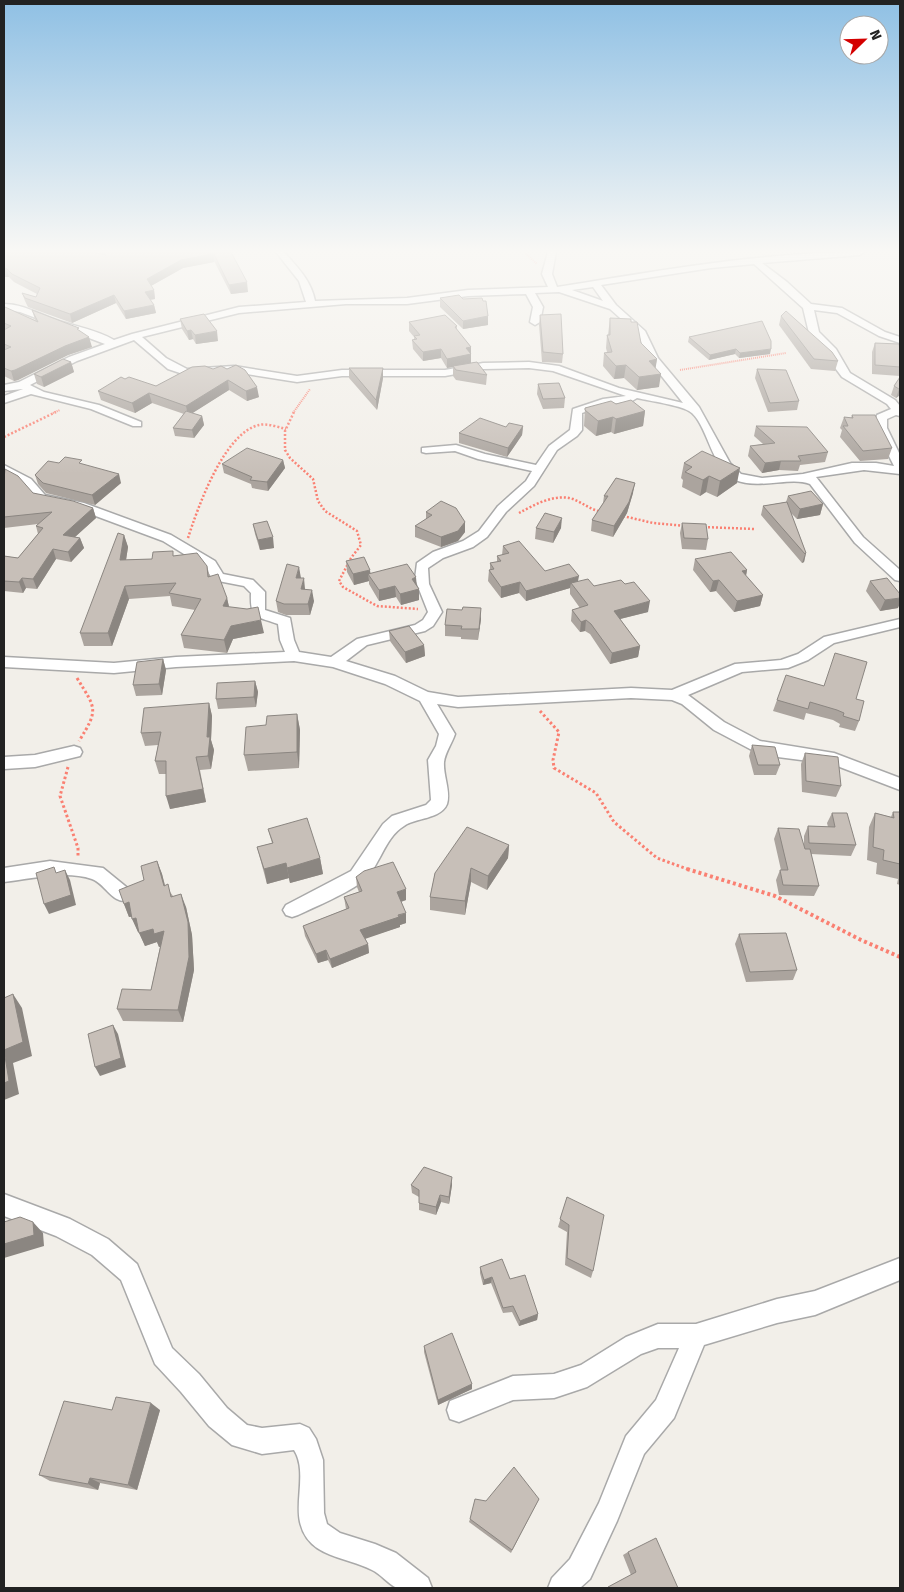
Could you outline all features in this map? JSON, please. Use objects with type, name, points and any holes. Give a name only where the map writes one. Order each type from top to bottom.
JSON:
[{"type":"street","points":[[67,326],[92,333],[113,344]]},
{"type":"street","points":[[4,400],[73,359],[136,336],[174,326]]},
{"type":"street","points":[[635,326],[642,333],[649,350],[662,370],[709,430],[725,464],[737,477],[762,482],[804,477],[862,466],[886,467],[900,471]]},
{"type":"street","points":[[814,326],[812,330],[832,352],[841,370],[853,380],[891,402],[899,411],[885,414],[881,417],[880,421],[881,428],[900,466]]},
{"type":"street","points":[[868,326],[882,334],[900,340]]},
{"type":"street","points":[[136,336],[162,360],[172,367],[186,372],[234,369],[297,379],[322,375],[445,373],[483,366],[529,365],[555,368],[616,390],[694,409]]},
{"type":"street","points":[[4,388],[26,388],[137,424]]},
{"type":"street","points":[[334,662],[362,642],[420,628],[428,623],[435,612],[422,586],[420,576],[422,566],[438,555],[468,544],[491,525],[502,509],[530,483],[552,448],[574,434],[578,410],[603,402],[642,396]]},
{"type":"street","points":[[426,450],[456,448],[482,457],[538,470]]},
{"type":"street","points":[[4,468],[26,482],[40,498],[67,502],[167,538],[210,564],[218,577],[248,583],[258,592],[257,609],[260,613],[285,621],[287,640],[294,656]]},
{"type":"street","points":[[804,477],[814,481],[821,487],[855,536],[900,577]]},
{"type":"street","points":[[673,696],[740,667],[783,665],[803,657],[829,640],[900,622]]},
{"type":"street","points":[[4,662],[114,668],[176,662],[294,656],[334,662],[390,680],[425,697],[458,702],[631,693],[673,696],[687,700],[719,726],[755,745],[770,750],[834,759],[900,784]]},
{"type":"street","points":[[292,910],[357,876],[389,829],[398,821],[432,809],[439,803],[440,791],[436,777],[436,760],[444,746],[447,734],[425,697]]},
{"type":"street","points":[[4,763],[35,761],[74,752]]},
{"type":"street","points":[[4,875],[50,868],[97,873],[124,895]]},
{"type":"street","points":[[4,1205],[62,1227],[100,1247],[129,1272],[162,1356],[190,1383],[218,1416],[241,1436],[262,1441],[300,1437],[307,1444],[312,1468],[313,1516],[317,1532],[327,1539],[376,1557],[397,1570],[418,1588]]},
{"type":"street","points":[[459,1410],[513,1388],[554,1386],[587,1375],[634,1345],[658,1336],[696,1336],[777,1311],[815,1303],[900,1269]]},
{"type":"street","points":[[562,1588],[580,1569],[608,1512],[634,1444],[665,1409],[696,1336]]},
{"type":"path","points":[[662,370],[708,367],[786,353]]},
{"type":"path","points":[[322,375],[305,395],[286,430],[286,451],[291,459],[310,475],[315,482],[318,503],[325,511],[357,531],[360,536],[361,546],[351,558],[339,582],[343,587],[377,606],[435,612]]},
{"type":"path","points":[[4,437],[61,409],[82,405]]},
{"type":"path","points":[[186,551],[198,508],[215,474],[238,437],[245,430],[259,425],[286,430]]},
{"type":"path","points":[[491,525],[537,504],[566,498],[594,510],[609,513]]},
{"type":"path","points":[[617,514],[653,524],[694,526]]},
{"type":"path","points":[[702,527],[754,529]]},
{"type":"path","points":[[531,698],[559,732],[554,754],[554,768],[561,774],[586,785],[596,793],[614,822],[657,858],[703,875],[775,896],[861,940],[900,957]]},
{"type":"building","points":[[10,326],[75,326],[89,337],[11,371],[4,368],[4,350],[11,347],[4,344],[4,330]]},
{"type":"building","points":[[184,326],[213,326],[217,331],[195,335],[191,330],[187,331]]},
{"type":"building","points":[[413,326],[456,326],[455,327],[471,347],[466,348],[471,354],[447,359],[441,349],[423,352],[412,340],[417,339],[414,336],[420,335]]},
{"type":"building","points":[[541,326],[562,326],[563,354],[543,352]]},
{"type":"building","points":[[610,326],[638,326],[641,343],[657,359],[649,361],[661,374],[639,377],[626,365],[616,366],[604,353],[612,352],[607,335],[610,335]]},
{"type":"building","points":[[738,326],[764,326],[771,341],[771,349],[740,353],[736,349],[710,355],[689,337]]},
{"type":"building","points":[[789,326],[803,326],[832,352],[838,361],[814,359]]},
{"type":"building","points":[[875,343],[899,344],[900,367],[875,365]]},
{"type":"building","points":[[63,359],[71,362],[41,377],[34,374]]},
{"type":"building","points":[[477,362],[487,375],[456,370],[453,366]]},
{"type":"building","points":[[236,365],[245,370],[257,387],[246,391],[228,380],[186,406],[149,393],[132,403],[98,391],[121,377],[125,379],[129,377],[156,386],[192,367],[205,366],[213,369],[221,366],[227,369]]},
{"type":"building","points":[[349,368],[383,368],[376,400]]},
{"type":"building","points":[[757,369],[786,370],[799,401],[770,403]]},
{"type":"building","points":[[900,377],[900,388],[899,389],[894,386]]},
{"type":"building","points":[[559,383],[565,398],[543,399],[538,384]]},
{"type":"building","points":[[631,400],[645,411],[616,419],[613,417],[598,421],[585,410],[585,408],[611,401],[616,404]]},
{"type":"building","points":[[186,411],[202,416],[192,430],[173,428]]},
{"type":"building","points":[[852,415],[875,415],[892,448],[863,451],[843,426],[848,426],[844,417],[853,418]]},
{"type":"building","points":[[480,418],[506,427],[509,423],[523,426],[508,448],[459,433]]},
{"type":"building","points":[[756,426],[807,427],[828,452],[798,456],[801,461],[765,463],[750,446],[775,443]]},
{"type":"building","points":[[247,448],[283,460],[267,482],[250,480],[252,477],[222,464]]},
{"type":"building","points":[[702,451],[740,468],[720,481],[709,476],[703,480],[685,472],[692,467],[684,463]]},
{"type":"building","points":[[65,457],[82,460],[79,463],[119,474],[92,495],[43,483],[35,475],[48,461],[59,463]]},
{"type":"building","points":[[5,469],[18,476],[33,493],[73,501],[93,508],[63,535],[80,538],[68,552],[53,549],[33,579],[22,578],[19,582],[4,581],[4,556],[18,558],[43,528],[36,526],[52,512],[4,517]]},
{"type":"building","points":[[616,478],[635,483],[629,502],[614,526],[592,520],[608,496],[604,496]]},
{"type":"building","points":[[811,491],[823,504],[800,509],[788,496]]},
{"type":"building","points":[[441,501],[456,508],[465,522],[458,531],[441,537],[415,526],[432,515],[426,512]]},
{"type":"building","points":[[787,502],[806,553],[805,554],[763,506]]},
{"type":"building","points":[[545,513],[562,518],[554,532],[536,528]]},
{"type":"building","points":[[267,521],[273,537],[258,540],[253,524]]},
{"type":"building","points":[[682,523],[706,524],[708,539],[684,538]]},
{"type":"building","points":[[118,533],[124,535],[120,560],[152,559],[153,552],[173,551],[173,556],[197,553],[207,566],[208,577],[218,574],[227,598],[223,606],[247,609],[258,607],[261,620],[231,626],[224,640],[181,635],[201,599],[169,593],[176,583],[125,586],[108,633],[80,633]]},
{"type":"building","points":[[519,541],[545,571],[569,564],[579,576],[526,591],[520,582],[501,587],[489,570],[494,569],[490,563],[501,561],[497,556],[509,553],[503,546]]},
{"type":"building","points":[[731,552],[747,570],[742,571],[763,595],[737,601],[719,580],[713,581],[695,559]]},
{"type":"building","points":[[364,557],[370,570],[353,574],[346,561]]},
{"type":"building","points":[[287,564],[299,567],[296,578],[304,578],[301,589],[312,590],[308,604],[284,604],[276,601]]},
{"type":"building","points":[[407,564],[416,577],[412,579],[419,589],[400,594],[395,586],[379,590],[368,574]]},
{"type":"building","points":[[887,578],[900,594],[900,598],[885,600],[870,581]]},
{"type":"building","points":[[588,579],[594,586],[621,580],[625,584],[634,582],[650,601],[614,611],[640,646],[612,653],[591,624],[586,620],[581,622],[572,610],[588,605],[571,583]]},
{"type":"building","points":[[463,607],[481,608],[479,629],[461,629],[462,626],[445,625],[447,609],[462,610]]},
{"type":"building","points":[[409,626],[424,645],[405,652],[389,631]]},
{"type":"building","points":[[835,653],[867,662],[856,699],[864,701],[859,721],[843,716],[844,713],[837,710],[810,702],[808,709],[777,700],[786,675],[824,686]]},
{"type":"building","points":[[163,659],[159,684],[133,685],[137,662]]},
{"type":"building","points":[[255,681],[254,697],[216,699],[217,683]]},
{"type":"building","points":[[209,703],[207,737],[210,737],[208,756],[196,757],[203,789],[166,796],[166,761],[155,761],[161,732],[141,733],[144,708]]},
{"type":"building","points":[[297,714],[297,752],[244,755],[246,727],[266,725],[267,716]]},
{"type":"building","points":[[752,745],[775,747],[780,765],[758,765]]},
{"type":"building","points":[[805,753],[838,757],[841,786],[806,781]]},
{"type":"building","points":[[893,812],[900,812],[900,864],[883,860],[884,850],[873,847],[875,813],[894,818]]},
{"type":"building","points":[[832,813],[847,813],[856,845],[809,843],[808,826],[835,827]]},
{"type":"building","points":[[307,818],[320,858],[287,868],[286,863],[264,869],[257,847],[273,843],[268,829]]},
{"type":"building","points":[[467,827],[509,845],[488,876],[471,868],[465,901],[430,897],[435,873]]},
{"type":"building","points":[[778,828],[799,829],[805,849],[810,849],[819,886],[783,885],[780,870],[788,870]]},
{"type":"building","points":[[157,861],[164,886],[168,884],[171,897],[181,894],[188,922],[189,957],[178,1010],[117,1009],[122,989],[151,990],[164,931],[154,934],[153,929],[139,933],[136,918],[132,919],[129,902],[124,904],[119,890],[144,880],[141,866]]},
{"type":"building","points":[[393,862],[406,889],[397,892],[406,913],[360,930],[368,944],[330,959],[326,950],[316,954],[303,926],[349,908],[344,897],[362,891],[356,877],[364,871]]},
{"type":"building","points":[[54,867],[56,873],[65,870],[71,895],[44,904],[36,873]]},
{"type":"building","points":[[786,933],[797,970],[750,972],[739,934]]},
{"type":"building","points":[[13,994],[23,1042],[4,1050],[4,998]]},
{"type":"building","points":[[113,1025],[121,1058],[95,1067],[88,1034]]},
{"type":"building","points":[[4,1050],[9,1081],[4,1083]]},
{"type":"building","points":[[424,1167],[452,1177],[449,1197],[440,1195],[436,1207],[419,1203],[419,1190],[411,1185]]},
{"type":"building","points":[[567,1197],[604,1215],[593,1271],[567,1258],[569,1225],[560,1219]]},
{"type":"building","points":[[20,1217],[33,1222],[34,1235],[4,1244],[4,1222]]},
{"type":"building","points":[[502,1259],[510,1279],[525,1275],[538,1314],[520,1321],[513,1306],[503,1308],[492,1277],[484,1280],[480,1267]]},
{"type":"building","points":[[452,1333],[472,1384],[438,1400],[424,1346]]},
{"type":"building","points":[[116,1397],[151,1403],[128,1485],[90,1478],[88,1484],[39,1475],[64,1401],[112,1410]]},
{"type":"building","points":[[514,1467],[539,1499],[512,1550],[470,1519],[475,1499],[486,1501]]},
{"type":"building","points":[[656,1538],[678,1588],[609,1588],[636,1572],[628,1552]]}]
